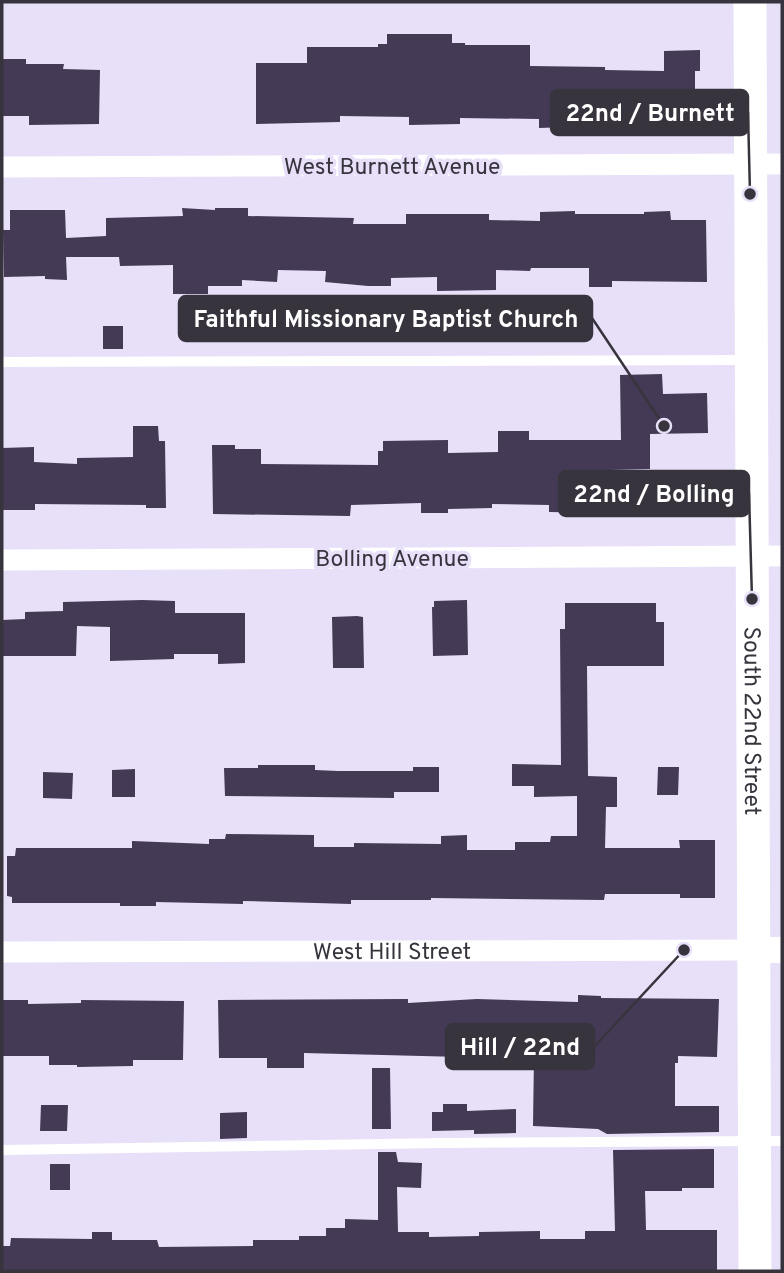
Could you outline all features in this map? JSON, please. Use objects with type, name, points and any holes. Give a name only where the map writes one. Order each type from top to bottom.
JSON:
[{"type":"main road","name":"South 22nd Street","points":[[750,2],[766,164],[751,360],[767,556],[768,1141],[755,1271]]},
{"type":"street","name":"West Burnett Avenue","points":[[2,167],[766,164]]},
{"type":"street","name":"Bolling Avenue","points":[[2,559],[767,556]]},
{"type":"street","name":"West Hill Street","points":[[2,952],[768,950]]},
{"type":"lane","points":[[2,362],[751,360]]},
{"type":"lane","points":[[2,1150],[768,1141]]},
{"type":"building","points":[[387,34],[452,34],[452,43],[465,45],[530,45],[530,66],[605,67],[605,70],[664,71],[664,51],[700,50],[700,71],[695,71],[695,110],[641,109],[641,120],[632,120],[632,123],[566,124],[567,127],[539,128],[539,119],[460,118],[460,124],[409,125],[409,117],[340,116],[340,122],[256,124],[256,63],[307,63],[307,47],[378,47],[378,44],[387,44]]},
{"type":"building","points":[[2,59],[26,59],[26,64],[64,64],[63,69],[100,70],[99,124],[29,125],[29,116],[2,116]]},
{"type":"building","points":[[182,208],[248,208],[248,216],[354,218],[353,224],[406,224],[406,214],[489,214],[489,220],[540,221],[540,212],[644,214],[670,211],[671,220],[706,220],[707,282],[612,281],[612,287],[589,287],[589,268],[531,268],[530,271],[496,270],[496,290],[437,291],[437,277],[391,278],[391,286],[368,286],[325,282],[326,271],[278,270],[277,282],[242,280],[242,286],[208,286],[208,294],[173,294],[173,265],[120,266],[119,257],[66,257],[67,280],[45,279],[45,276],[4,277],[3,230],[10,230],[10,210],[65,210],[66,238],[106,236],[106,218],[183,216]]},
{"type":"building","points":[[103,326],[123,326],[123,349],[103,349]]},
{"type":"building","points":[[662,374],[663,394],[707,393],[708,433],[650,434],[650,469],[610,470],[611,513],[549,512],[549,505],[492,504],[492,508],[421,513],[421,503],[351,505],[350,516],[213,514],[212,445],[235,445],[235,449],[261,449],[261,464],[378,465],[378,451],[383,451],[383,441],[448,440],[448,453],[498,452],[498,431],[529,431],[529,440],[621,440],[620,375]]},
{"type":"building","points":[[133,426],[158,426],[159,441],[165,441],[166,508],[146,508],[146,505],[35,504],[35,510],[2,510],[2,448],[34,447],[34,462],[77,464],[77,458],[133,457]]},
{"type":"building","points":[[467,600],[468,655],[433,656],[434,601]]},
{"type":"building","points":[[175,601],[175,613],[245,613],[245,663],[218,664],[218,654],[174,654],[174,659],[110,661],[110,627],[77,626],[76,656],[2,656],[2,620],[25,619],[25,612],[63,611],[63,602]]},
{"type":"building","points":[[565,603],[656,603],[656,622],[664,622],[664,666],[587,666],[588,776],[617,777],[617,807],[606,807],[605,848],[680,848],[679,840],[715,840],[715,898],[680,898],[680,894],[605,894],[604,900],[431,898],[351,900],[351,904],[243,901],[243,904],[156,902],[156,906],[120,906],[120,903],[12,903],[12,897],[7,896],[7,856],[15,856],[16,848],[132,848],[132,841],[209,844],[209,839],[225,839],[226,834],[314,835],[314,847],[354,847],[354,843],[441,844],[441,836],[467,835],[467,850],[515,850],[515,842],[550,842],[551,836],[577,836],[577,796],[534,797],[534,786],[512,786],[512,764],[561,765],[560,629],[565,629]]},
{"type":"building","points":[[332,617],[363,617],[364,668],[333,668]]},
{"type":"building","points":[[258,765],[315,765],[315,770],[338,771],[413,771],[413,767],[439,767],[439,792],[394,792],[394,798],[225,796],[224,768],[258,768]]},
{"type":"building","points":[[658,767],[679,767],[678,795],[657,795]]},
{"type":"building","points":[[135,769],[135,797],[112,797],[112,770]]},
{"type":"building","points":[[43,772],[73,773],[72,799],[43,798]]},
{"type":"building","points":[[578,995],[601,998],[719,999],[717,1057],[678,1056],[678,1063],[675,1063],[675,1106],[719,1106],[719,1132],[607,1134],[598,1129],[533,1126],[534,1055],[521,1055],[521,1045],[460,1045],[461,1057],[304,1053],[304,1068],[267,1068],[267,1058],[219,1058],[218,1000],[408,999],[408,1003],[477,999],[578,1002]]},
{"type":"building","points":[[2,1000],[28,1000],[28,1004],[81,1003],[81,1000],[184,1001],[183,1060],[133,1060],[133,1066],[77,1067],[49,1065],[49,1056],[3,1056]]},
{"type":"building","points":[[372,1068],[390,1068],[391,1129],[372,1129]]},
{"type":"building","points":[[443,1104],[467,1104],[467,1111],[516,1109],[516,1133],[432,1131],[432,1112],[443,1112]]},
{"type":"building","points":[[41,1105],[68,1105],[67,1131],[40,1131]]},
{"type":"building","points":[[247,1112],[247,1138],[220,1139],[220,1113]]},
{"type":"building","points":[[714,1149],[714,1188],[645,1191],[646,1230],[717,1230],[717,1271],[2,1271],[2,1246],[10,1246],[11,1238],[92,1239],[92,1232],[112,1232],[112,1240],[157,1240],[159,1247],[253,1246],[253,1240],[299,1240],[299,1236],[326,1236],[326,1228],[345,1228],[345,1219],[378,1220],[378,1152],[396,1152],[398,1162],[422,1163],[421,1188],[397,1187],[398,1232],[429,1232],[429,1237],[479,1236],[479,1232],[540,1231],[540,1239],[585,1239],[585,1231],[615,1231],[613,1150]]},
{"type":"building","points":[[50,1164],[70,1164],[70,1190],[50,1190]]},
{"type":"place","name":"22nd / Burnett","points":[[750,194]]},
{"type":"place","name":"Faithful Missionary Baptist Church","points":[[664,426]]},
{"type":"place","name":"22nd / Bolling","points":[[752,599]]},
{"type":"place","name":"Hill / 22nd","points":[[684,950]]}]
